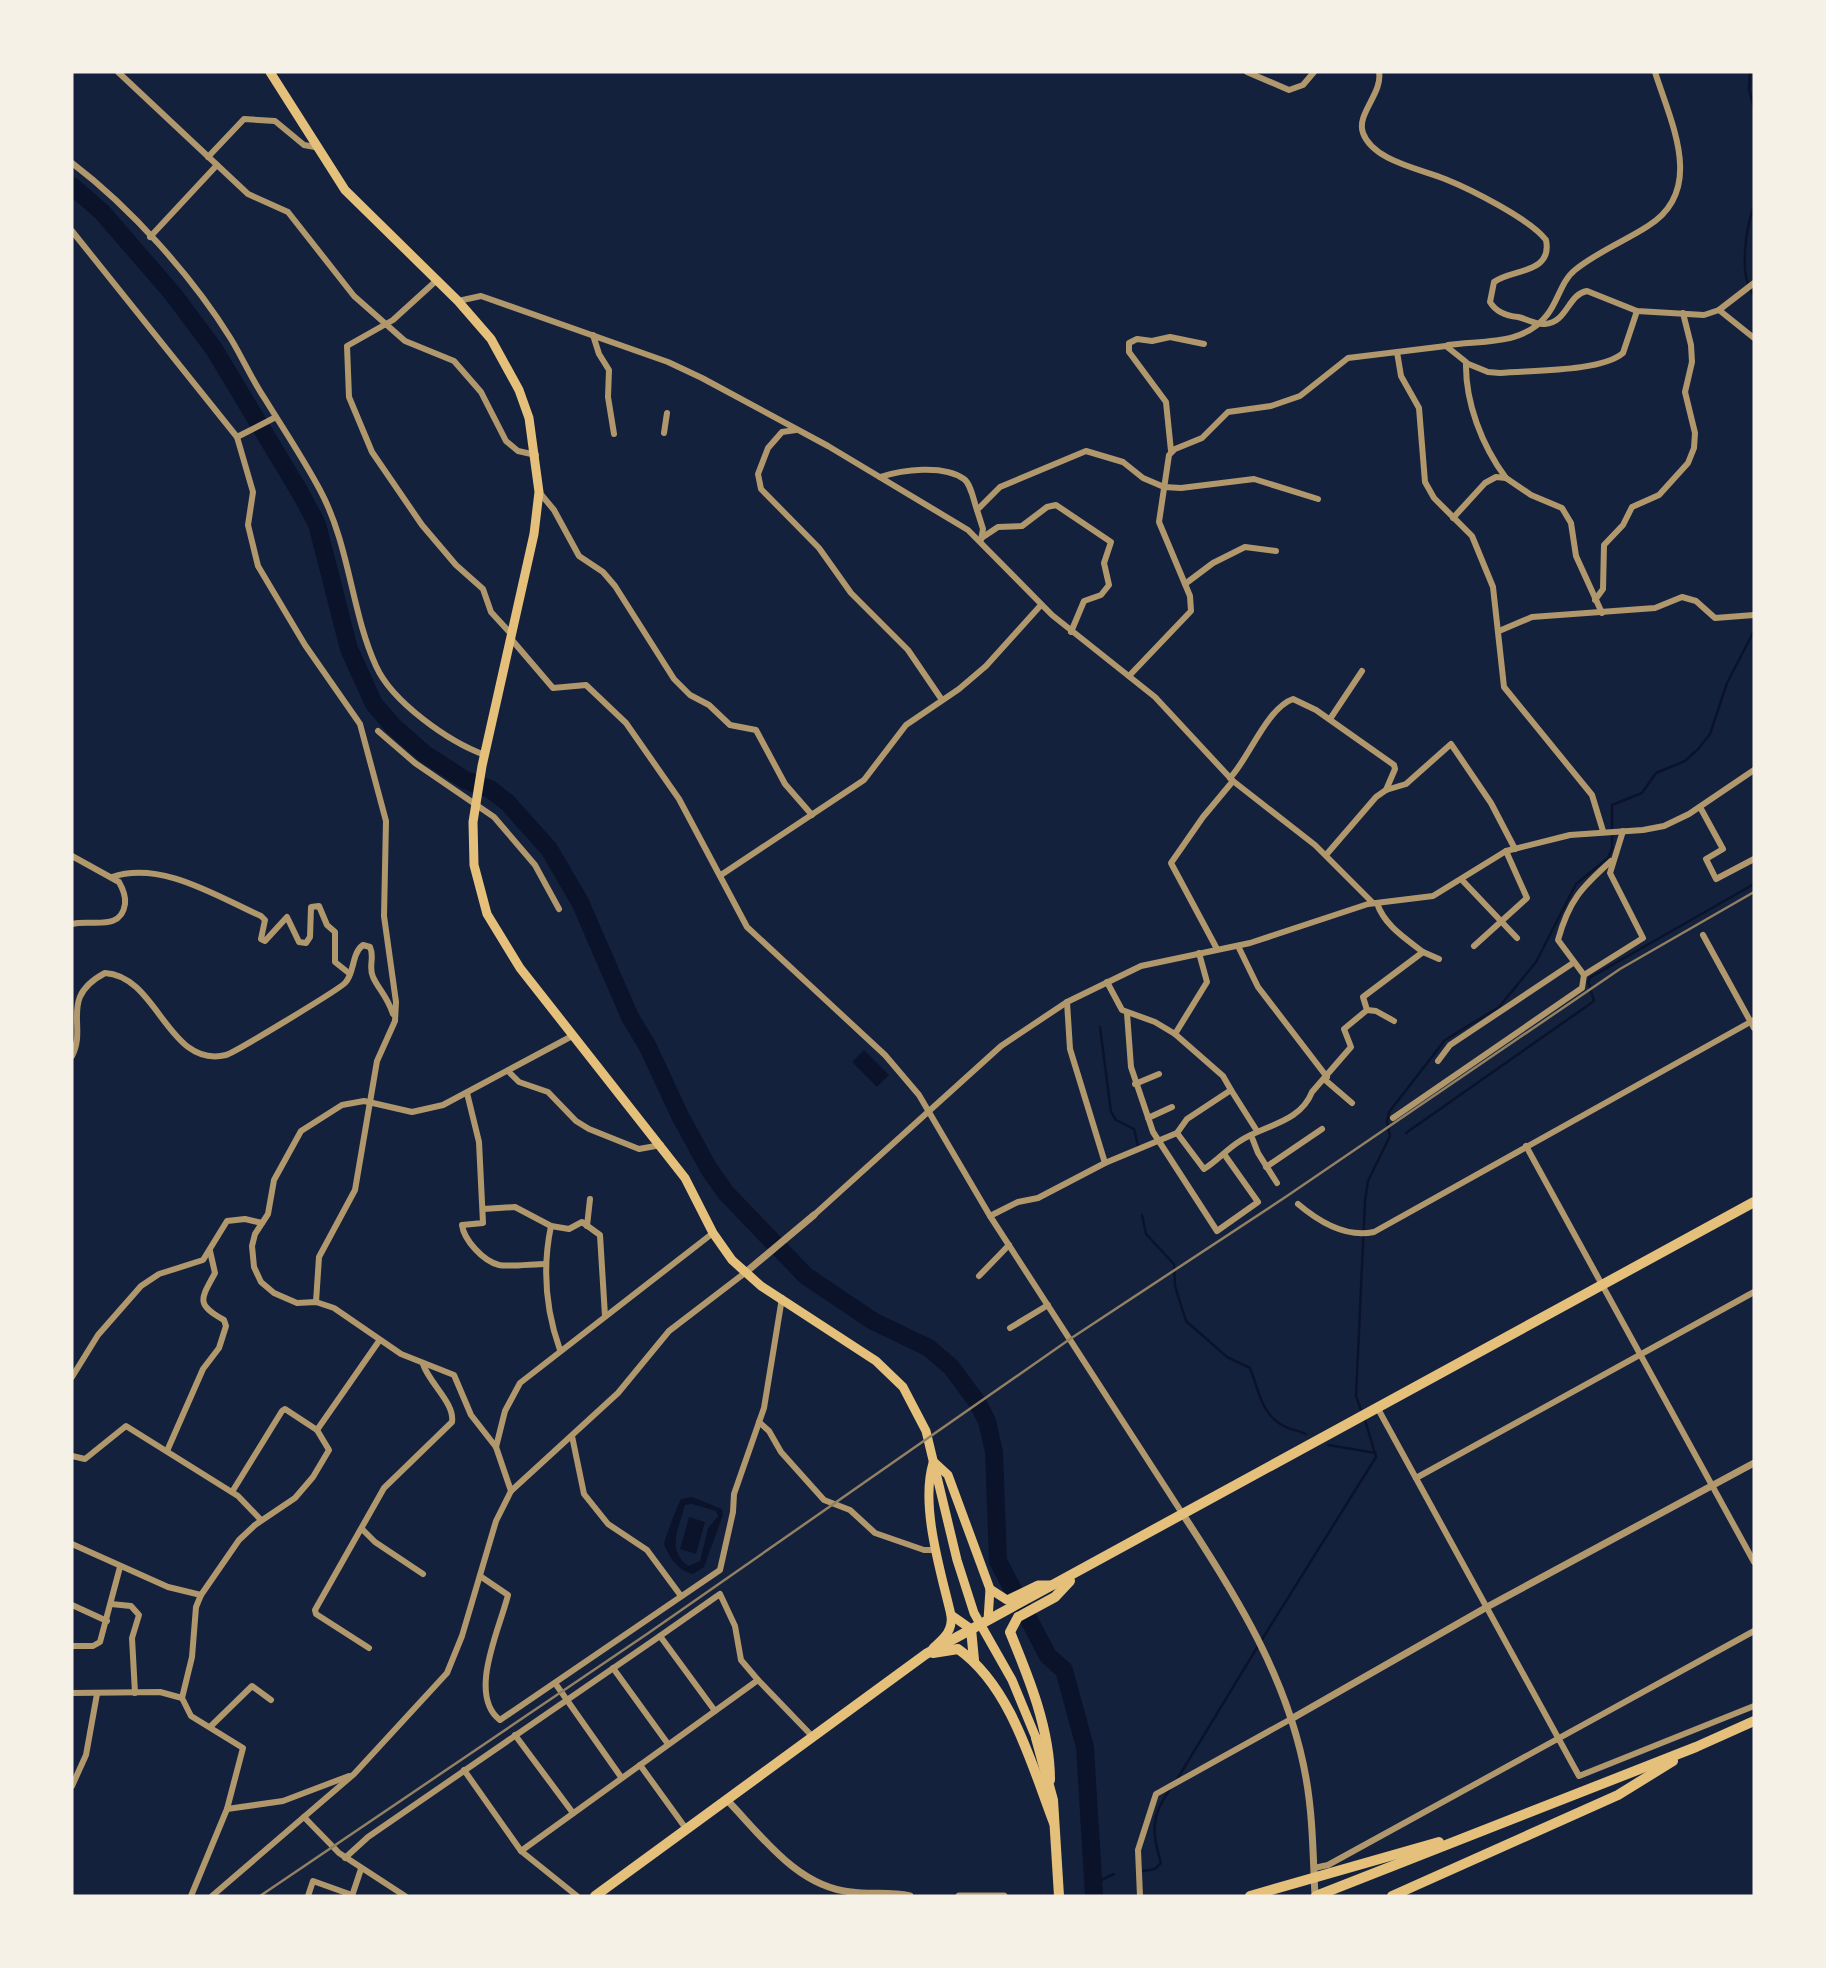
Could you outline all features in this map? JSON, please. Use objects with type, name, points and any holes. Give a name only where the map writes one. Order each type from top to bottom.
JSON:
[{"type":"highway","points":[[595,1896],[926,1654],[1048,1590],[1182,1513],[1754,1202]]},
{"type":"highway","points":[[1048,1590],[1077,1572]]},
{"type":"highway","points":[[1013,1608],[1010,1632],[1026,1670],[1045,1735],[1059,1896]]},
{"type":"highway","points":[[971,1629],[974,1660]]},
{"type":"highway","points":[[926,1654],[958,1650],[974,1660],[1010,1713],[1037,1771],[1054,1823]]},
{"type":"highway","points":[[1315,1896],[1696,1747],[1754,1721]]},
{"type":"highway","points":[[1036,1738],[1050,1780]]},
{"type":"highway","points":[[1392,1896],[1618,1795],[1696,1747]]},
{"type":"highway","points":[[1251,1896],[1479,1832]]},
{"type":"main road","points":[[270,72],[315,146],[357,203],[484,329],[505,362],[528,418],[536,455],[539,492],[534,534],[476,802],[472,851],[487,914],[504,945],[685,1178],[713,1233],[732,1260],[761,1286],[890,1373],[917,1410],[926,1432],[957,1560],[974,1614],[1012,1680],[1036,1738]]},
{"type":"main road","points":[[926,1654],[948,1634],[952,1625],[936,1550],[928,1480],[934,1462]]},
{"type":"main road","points":[[934,1462],[948,1475],[990,1590],[988,1620]]},
{"type":"main road","points":[[990,1590],[1013,1608]]},
{"type":"main road","points":[[951,1615],[971,1629]]},
{"type":"street","points":[[118,72],[211,153],[217,165],[255,199],[288,212],[354,296],[405,341],[454,360],[486,400],[506,442],[518,451],[536,455]]},
{"type":"street","points":[[1247,72],[1289,90],[1303,85],[1314,72]]},
{"type":"street","points":[[1379,72],[1377,89],[1361,125],[1363,135],[1370,144],[1380,153],[1483,197],[1546,240],[1545,254],[1535,267],[1499,278],[1490,289],[1489,298],[1493,308],[1501,313],[1538,324]]},
{"type":"street","points":[[1538,324],[1547,315],[1570,274],[1659,219],[1674,202],[1682,177],[1679,155],[1655,72]]},
{"type":"street","points":[[211,153],[244,119],[275,121],[304,145],[315,146]]},
{"type":"street","points":[[72,163],[150,237],[205,302],[273,418],[301,454],[335,520],[368,640],[381,675],[407,704],[433,726],[463,747],[485,755]]},
{"type":"street","points":[[150,237],[217,165]]},
{"type":"street","points":[[72,231],[240,436],[253,492],[248,525],[258,566],[363,731],[386,821],[384,916],[396,1002],[395,1021],[377,1061],[355,1190],[319,1257],[316,1302]]},
{"type":"street","points":[[437,280],[386,323],[347,345],[348,389],[372,452],[407,505],[456,565],[478,582],[491,612],[545,682],[553,688],[586,685],[626,723],[679,799],[747,927],[885,1055],[929,1110],[990,1216],[1241,1606],[1291,1719],[1306,1780],[1315,1896]]},
{"type":"street","points":[[1171,451],[1201,439],[1228,412],[1271,406],[1300,396],[1348,358],[1418,347],[1498,342],[1538,324],[1559,320],[1582,291],[1600,294],[1637,312],[1704,315],[1719,310],[1754,283]]},
{"type":"street","points":[[458,301],[481,296],[668,362],[797,429],[982,538],[1041,605],[1181,722],[1231,780],[1326,855],[1375,903],[1391,927],[1423,952],[1438,959]]},
{"type":"street","points":[[1719,310],[1754,338]]},
{"type":"street","points":[[1446,346],[1466,363],[1488,372],[1576,367],[1608,360],[1623,353],[1637,312]]},
{"type":"street","points":[[1595,600],[1603,589],[1604,545],[1623,525],[1632,507],[1659,495],[1692,457],[1695,433],[1685,392],[1692,345],[1683,313]]},
{"type":"street","points":[[593,335],[599,354],[610,370],[608,397],[614,434]]},
{"type":"street","points":[[1129,676],[1188,618],[1192,605],[1160,528],[1158,515],[1171,451],[1166,402],[1129,352],[1129,344],[1137,339],[1158,341],[1170,337],[1204,344]]},
{"type":"street","points":[[1393,1118],[1582,988],[1584,975],[1643,938],[1610,873],[1614,859],[1612,831],[1592,795],[1506,692],[1493,587],[1477,544],[1434,498],[1425,482],[1419,408],[1401,376],[1397,352]]},
{"type":"street","points":[[1466,363],[1465,380],[1487,453],[1506,478],[1531,495],[1567,513],[1576,556],[1601,613]]},
{"type":"street","points":[[664,433],[667,414]]},
{"type":"street","points":[[240,436],[273,418]]},
{"type":"street","points":[[797,429],[782,432],[768,447],[758,474],[761,489],[819,548],[851,593],[908,650],[942,700]]},
{"type":"street","points":[[977,510],[1000,487],[1025,479],[1086,451],[1123,463],[1143,478],[1164,487],[1181,488],[1254,479],[1318,499]]},
{"type":"street","points":[[880,477],[921,468],[967,481],[977,510],[982,538]]},
{"type":"street","points":[[1453,518],[1485,483],[1496,477],[1506,478]]},
{"type":"street","points":[[539,492],[554,510],[579,556],[603,572],[621,595],[667,670],[690,695],[709,705],[730,725],[756,730],[785,784],[812,815]]},
{"type":"street","points":[[982,538],[994,528],[1022,526],[1046,507],[1056,505],[1111,542],[1104,563],[1109,585],[1101,595],[1084,601],[1071,632]]},
{"type":"street","points":[[1185,584],[1213,563],[1245,547],[1276,551]]},
{"type":"street","points":[[1499,631],[1532,617],[1655,608],[1682,597],[1696,601],[1715,618],[1754,615]]},
{"type":"street","points":[[720,875],[864,780],[906,725],[986,666],[1041,605]]},
{"type":"street","points":[[1330,719],[1362,671]]},
{"type":"street","points":[[1217,949],[1171,863],[1246,761],[1261,731],[1290,699],[1308,705],[1330,719],[1394,765],[1395,769],[1385,790],[1326,855]]},
{"type":"street","points":[[378,731],[415,763],[476,802],[512,835],[535,865],[559,909]]},
{"type":"street","points":[[1385,790],[1406,784],[1451,744],[1490,801],[1515,849]]},
{"type":"street","points":[[212,1896],[354,1774],[447,1673],[496,1521],[512,1491],[618,1393],[669,1331],[792,1234],[1001,1046],[1067,1002],[1141,966],[1238,946],[1375,903],[1433,896],[1506,851],[1570,835],[1664,826],[1700,807],[1754,770]]},
{"type":"street","points":[[1700,807],[1723,849],[1706,859],[1716,879],[1754,859]]},
{"type":"street","points":[[1474,946],[1527,898],[1506,851]]},
{"type":"street","points":[[72,856],[112,877],[121,885],[125,896],[119,918],[112,923],[72,924]]},
{"type":"street","points":[[1584,975],[1558,940],[1568,910],[1583,884],[1614,859]]},
{"type":"street","points":[[112,877],[142,874],[175,878],[261,916],[265,920],[261,939],[265,941],[287,917],[295,938],[306,943],[310,937],[311,906],[315,905],[323,912],[327,925],[335,932],[335,962],[350,974]]},
{"type":"street","points":[[1462,880],[1517,938]]},
{"type":"street","points":[[1298,1204],[1326,1224],[1353,1232],[1369,1233],[1753,1024],[1703,935]]},
{"type":"street","points":[[72,1056],[80,995],[89,984],[105,974],[124,977],[136,985],[151,1001],[167,1027],[191,1048],[212,1057],[239,1051],[264,1031],[344,984],[359,947],[366,945],[370,947],[372,975],[385,992],[395,1021]]},
{"type":"street","points":[[1238,946],[1258,987],[1325,1078],[1352,1103]]},
{"type":"street","points":[[1367,1010],[1363,997],[1423,952]]},
{"type":"street","points":[[1175,1034],[1207,982],[1199,953]]},
{"type":"street","points":[[1438,1061],[1450,1045],[1573,963]]},
{"type":"street","points":[[1107,982],[1120,1008],[1155,1022],[1175,1034],[1223,1076],[1254,1133],[1266,1167],[1277,1183]]},
{"type":"street","points":[[1067,1002],[1070,1049],[1105,1163]]},
{"type":"street","points":[[1177,1133],[1205,1169],[1254,1133],[1271,1129],[1309,1101],[1351,1047],[1344,1029],[1367,1010],[1376,1011],[1394,1021]]},
{"type":"street","points":[[1127,1013],[1136,1084],[1157,1142],[1217,1231],[1258,1202],[1224,1154]]},
{"type":"street","points":[[512,1491],[496,1447],[471,1415],[454,1375],[423,1364],[379,1341],[334,1308],[316,1302],[297,1303],[274,1293],[257,1275],[252,1246],[268,1214],[274,1180],[301,1131],[342,1105],[355,1101],[412,1112],[443,1105],[574,1035]]},
{"type":"street","points":[[508,1071],[519,1082],[548,1092],[576,1121],[589,1129],[639,1149],[661,1146]]},
{"type":"street","points":[[1136,1084],[1159,1074]]},
{"type":"street","points":[[990,1216],[1012,1204],[1038,1198],[1105,1163],[1177,1133],[1187,1119],[1231,1090]]},
{"type":"street","points":[[467,1093],[479,1142],[483,1223],[462,1225],[473,1247],[499,1265],[545,1264]]},
{"type":"street","points":[[1148,1118],[1172,1107]]},
{"type":"street","points":[[1266,1167],[1322,1129]]},
{"type":"street","points":[[1526,1146],[1754,1562]]},
{"type":"street","points":[[587,1226],[590,1199]]},
{"type":"street","points":[[483,1209],[515,1207],[551,1226],[569,1229],[582,1222],[600,1235],[605,1316]]},
{"type":"street","points":[[72,1377],[98,1335],[141,1286],[165,1272],[195,1264],[209,1251],[227,1221],[245,1219],[262,1223]]},
{"type":"street","points":[[551,1226],[545,1264],[547,1309],[560,1350]]},
{"type":"street","points":[[496,1447],[500,1425],[516,1389],[560,1350],[713,1233]]},
{"type":"street","points":[[979,1276],[1009,1245]]},
{"type":"street","points":[[167,1451],[203,1370],[219,1348],[226,1326],[224,1320],[210,1312],[203,1303],[203,1293],[215,1273],[209,1251]]},
{"type":"street","points":[[1416,1478],[1754,1292]]},
{"type":"street","points":[[480,1576],[508,1595],[488,1667],[485,1688],[489,1709],[503,1719],[720,1570],[733,1512],[734,1494],[764,1408],[782,1298]]},
{"type":"street","points":[[1010,1328],[1048,1305]]},
{"type":"street","points":[[317,1430],[379,1341]]},
{"type":"street","points":[[369,1648],[314,1611],[327,1592],[331,1577],[388,1483],[426,1451],[452,1422],[453,1415],[423,1364]]},
{"type":"street","points":[[1373,1409],[1416,1478],[1579,1776],[1754,1706]]},
{"type":"street","points":[[191,1896],[227,1810],[243,1748],[187,1713],[182,1698],[192,1657],[196,1607],[201,1595],[239,1541],[261,1520],[295,1498],[313,1477],[329,1450],[317,1430],[283,1410],[232,1492]]},
{"type":"street","points":[[759,1422],[769,1431],[781,1452],[824,1500],[850,1510],[875,1533],[924,1550],[936,1550]]},
{"type":"street","points":[[72,1456],[88,1458],[124,1426],[232,1492],[261,1520]]},
{"type":"street","points":[[572,1436],[584,1494],[608,1524],[647,1550],[681,1596]]},
{"type":"street","points":[[1140,1896],[1137,1858],[1140,1840],[1156,1794],[1167,1786],[1183,1780],[1488,1607],[1754,1463]]},
{"type":"street","points":[[362,1529],[375,1542],[405,1559],[424,1574]]},
{"type":"street","points":[[72,1544],[168,1587],[201,1595]]},
{"type":"street","points":[[72,1646],[98,1644],[107,1621],[120,1567]]},
{"type":"street","points":[[345,1857],[368,1837],[720,1594],[735,1626],[741,1660],[812,1736]]},
{"type":"street","points":[[111,1604],[131,1606],[139,1615],[132,1638],[135,1693]]},
{"type":"street","points":[[72,1605],[107,1621]]},
{"type":"street","points":[[1314,1868],[1328,1865],[1754,1631]]},
{"type":"street","points":[[660,1636],[715,1711]]},
{"type":"street","points":[[613,1668],[668,1744]]},
{"type":"street","points":[[521,1852],[758,1680]]},
{"type":"street","points":[[555,1683],[621,1777]]},
{"type":"street","points":[[210,1727],[252,1686],[271,1700]]},
{"type":"street","points":[[72,1693],[160,1692],[182,1698]]},
{"type":"street","points":[[72,1786],[86,1755],[97,1694]]},
{"type":"street","points":[[515,1734],[573,1813]]},
{"type":"street","points":[[640,1765],[687,1830]]},
{"type":"street","points":[[464,1770],[521,1852],[577,1896]]},
{"type":"street","points":[[227,1810],[283,1801],[354,1774]]},
{"type":"street","points":[[727,1800],[802,1875],[852,1893],[875,1891],[910,1896]]},
{"type":"street","points":[[304,1817],[345,1857],[405,1896]]},
{"type":"street","points":[[308,1896],[313,1881],[352,1896],[361,1869]]},
{"type":"street","points":[[959,1896],[1004,1896]]},
{"type":"water","points":[[864,1050],[889,1075],[877,1087],[852,1062]]},
{"type":"water","points":[[692,1497],[722,1509],[723,1515],[704,1567],[693,1574],[675,1563],[664,1544],[681,1499]],"holes":[[[692,1504],[716,1511],[718,1516],[708,1528],[700,1561],[688,1566],[677,1553],[676,1545],[685,1505]]]},
{"type":"water","points":[[689,1517],[705,1522],[696,1554],[680,1549]]},
{"type":"waterway","points":[[1750,72],[1749,89],[1754,109]]},
{"type":"waterway","points":[[72,186],[102,212],[173,294],[214,349],[301,494],[317,524],[349,649],[374,704],[393,726],[425,754],[465,780],[490,789],[507,802],[549,849],[580,902],[630,1017],[648,1047],[680,1116],[709,1169],[726,1193],[806,1276],[873,1321],[929,1348],[951,1367],[977,1402],[987,1421],[994,1452],[998,1561],[1048,1656],[1064,1670],[1085,1747],[1094,1896]]},
{"type":"waterway","points":[[1754,206],[1745,252],[1746,276],[1754,295]]},
{"type":"waterway","points":[[1362,1413],[1356,1396],[1365,1201],[1368,1181],[1390,1136],[1387,1121],[1389,1112],[1445,1040],[1499,1007],[1536,962],[1576,884],[1608,858],[1612,848],[1612,805],[1642,793],[1656,773],[1685,761],[1710,734],[1727,683],[1754,631]]},
{"type":"waterway","points":[[1406,1133],[1594,1001],[1588,981],[1591,977],[1754,884]]},
{"type":"waterway","points":[[1100,1027],[1111,1112],[1116,1120],[1134,1129],[1138,1146]]},
{"type":"waterway","points":[[1142,1215],[1146,1234],[1174,1264],[1175,1286],[1186,1321],[1227,1357],[1250,1368],[1261,1400],[1276,1421],[1306,1434]]},
{"type":"waterway","points":[[1261,1641],[1376,1457],[1365,1420]]},
{"type":"waterway","points":[[1328,1445],[1376,1453]]},
{"type":"waterway","points":[[1176,1781],[1258,1646]]},
{"type":"waterway","points":[[1143,1871],[1155,1869],[1161,1863],[1155,1825],[1159,1808],[1170,1789]]},
{"type":"waterway","points":[[1093,1884],[1114,1874]]},
{"type":"railway","points":[[260,1896],[647,1634],[1070,1339],[1287,1196],[1620,969],[1754,892]]}]
